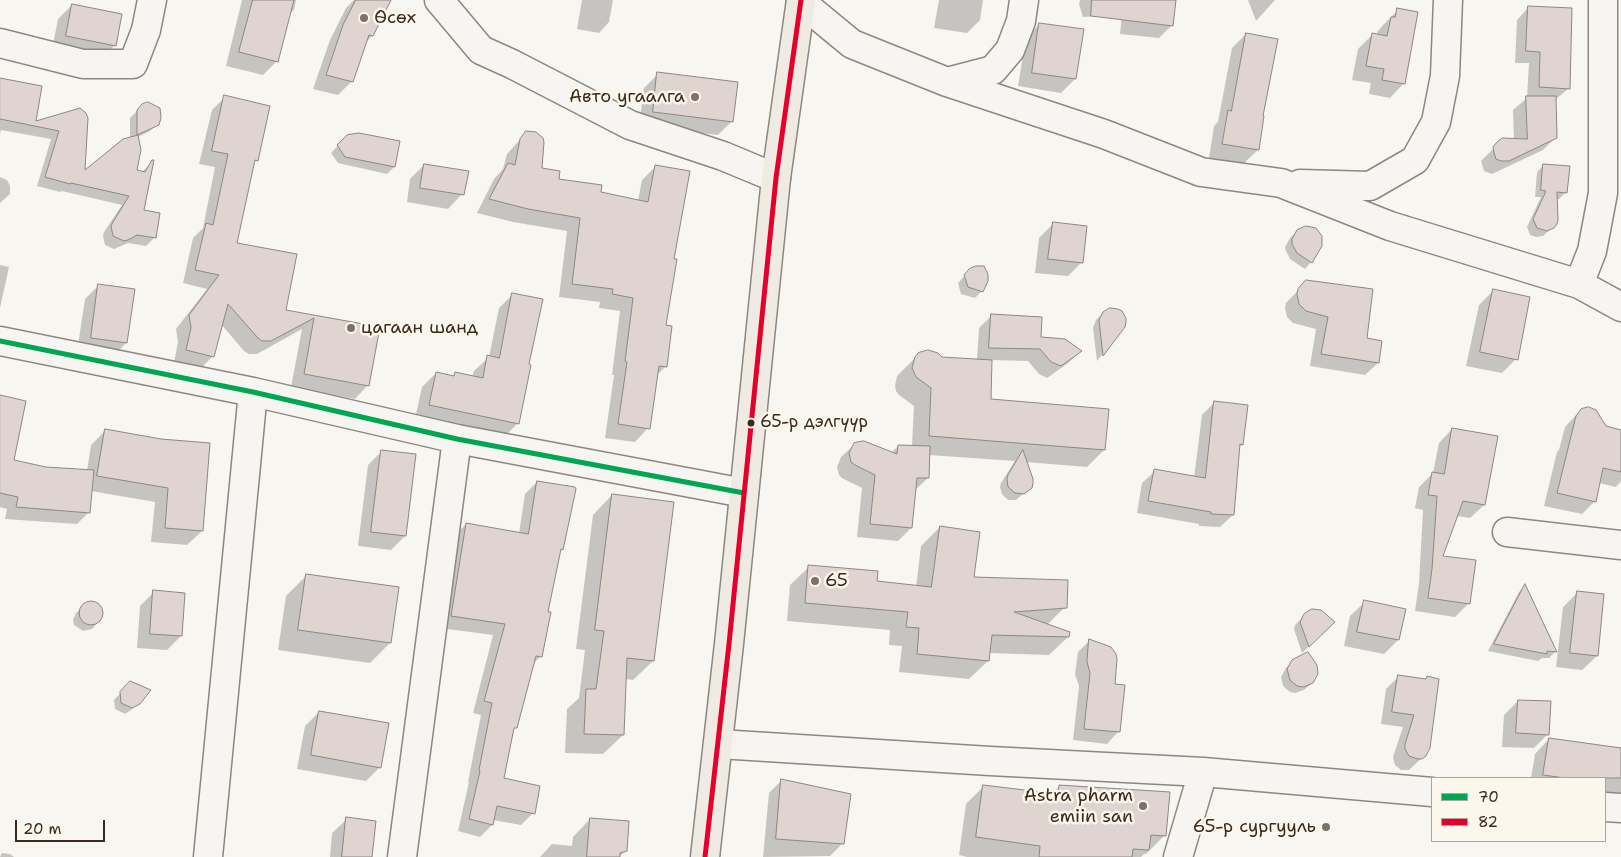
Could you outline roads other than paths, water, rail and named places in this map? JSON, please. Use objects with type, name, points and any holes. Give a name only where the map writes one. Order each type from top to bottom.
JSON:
[{"type":"main road","points":[[706,857],[776,178],[801,1]]},
{"type":"street","points":[[0,43],[83,64],[133,64],[146,30],[152,0]]},
{"type":"street","points":[[439,0],[481,50],[630,125],[723,156],[776,178]]},
{"type":"street","points":[[947,82],[994,70],[1010,50],[1021,21],[1024,0]]},
{"type":"street","points":[[801,1],[852,44],[947,82],[1104,134],[1201,172],[1281,183],[1370,186],[1415,160],[1436,122],[1445,76],[1448,0]]},
{"type":"street","points":[[1579,284],[1592,251],[1603,193],[1604,0]]},
{"type":"street","points":[[1281,183],[1390,226],[1579,284],[1621,307]]},
{"type":"street","points":[[0,341],[253,392],[457,439],[744,493]]},
{"type":"street","points":[[208,857],[253,392]]},
{"type":"street","points":[[402,857],[457,439]]},
{"type":"street","points":[[1507,532],[1621,545]]},
{"type":"street","points":[[719,744],[1204,772],[1431,792]]},
{"type":"street","points":[[1178,857],[1204,772]]},
{"type":"street","points":[[1606,806],[1621,808]]},
{"type":"place","name":"Өсөх","points":[[364,18]]},
{"type":"place","name":"Авто угаалга","points":[[695,97]]},
{"type":"place","name":"цагаан шанд","points":[[351,328]]},
{"type":"place","name":"65-р дэлгүүр","points":[[751,423]]},
{"type":"place","name":"65","points":[[815,581]]},
{"type":"place","name":"Astra pharm emiin san","points":[[1143,806]]},
{"type":"place","name":"65-р сургууль","points":[[1326,827]]}]
